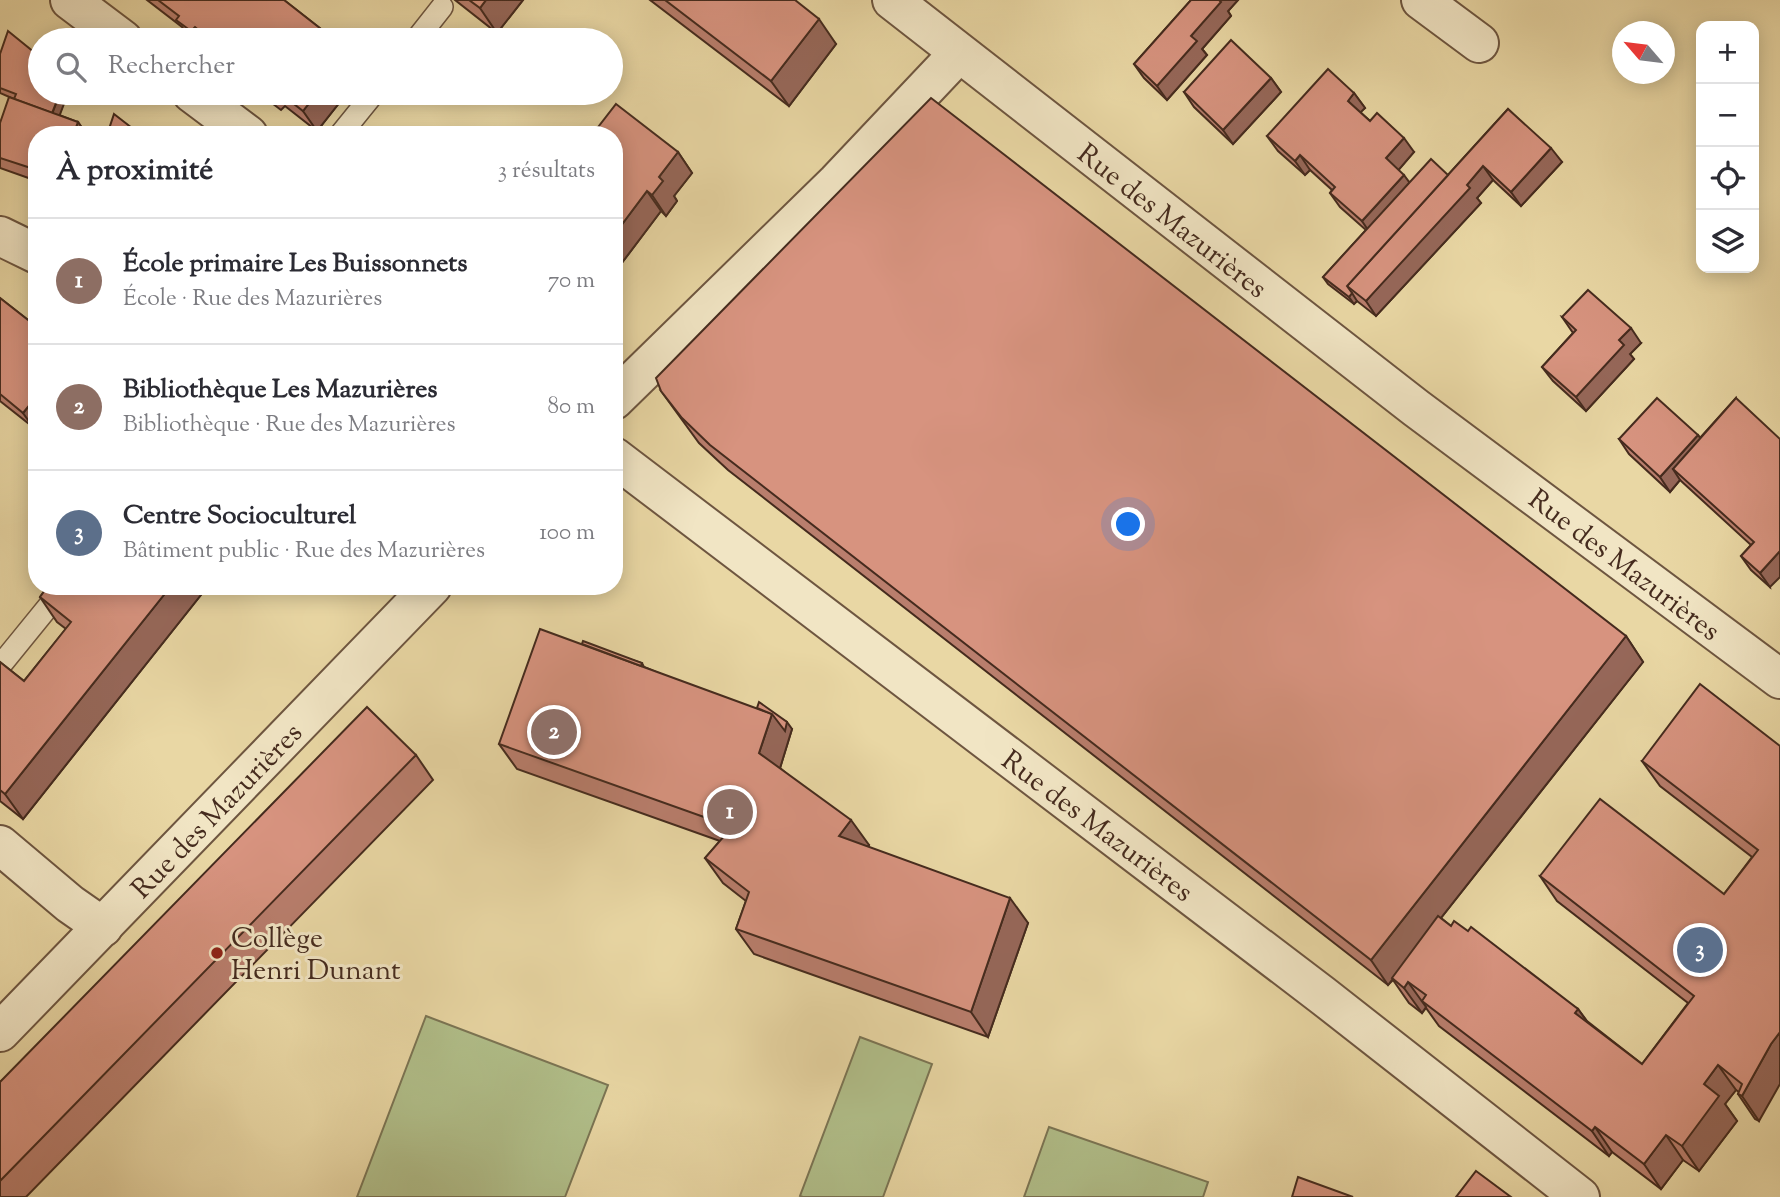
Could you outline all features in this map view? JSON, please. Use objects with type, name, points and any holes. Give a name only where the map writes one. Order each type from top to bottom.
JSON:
[{"type":"street","points":[[70,0],[107,28]]},
{"type":"street","name":"Rue des Mazurières","points":[[892,0],[1416,408],[1780,679]]},
{"type":"street","points":[[1421,0],[1479,43]]},
{"type":"street","points":[[623,391],[837,182],[958,54]]},
{"type":"street","points":[[208,105],[236,126]]},
{"type":"street","points":[[0,236],[28,250]]},
{"type":"street","name":"Rue des Mazurières","points":[[623,464],[1322,995],[1580,1197]]},
{"type":"street","name":"Rue des Mazurières","points":[[0,1032],[423,595]]},
{"type":"street","points":[[0,845],[70,904],[103,927]]},
{"type":"lane","points":[[425,28],[442,7]]},
{"type":"lane","points":[[347,126],[364,105]]},
{"type":"lane","points":[[0,666],[58,595]]},
{"type":"green space","points":[[426,1016],[608,1085],[565,1197],[357,1197]]},
{"type":"green space","points":[[860,1037],[932,1064],[883,1197],[800,1196]]},
{"type":"green space","points":[[1049,1127],[1208,1182],[1203,1197],[1024,1197]]},
{"type":"building","points":[[158,0],[284,0],[320,28],[187,28],[176,20],[179,16]]},
{"type":"building","points":[[469,0],[486,0],[480,8]]},
{"type":"building","points":[[665,0],[795,0],[819,19],[771,81]]},
{"type":"building","points":[[1191,0],[1221,2],[1191,36],[1197,41],[1157,86],[1134,64]]},
{"type":"building","points":[[8,31],[28,47],[28,104],[14,99],[16,94],[0,88],[0,54]]},
{"type":"building","points":[[1231,40],[1271,78],[1223,130],[1184,92]]},
{"type":"building","points":[[1328,69],[1354,93],[1348,101],[1370,121],[1377,113],[1404,138],[1386,158],[1404,175],[1362,221],[1330,193],[1335,187],[1300,155],[1295,161],[1267,136]]},
{"type":"building","points":[[9,97],[78,122],[76,126],[28,126],[28,167],[0,158],[0,123]]},
{"type":"building","points":[[931,98],[1626,636],[1371,960],[710,445],[682,418],[661,391],[656,378]]},
{"type":"building","points":[[30,105],[55,105],[52,113]]},
{"type":"building","points":[[295,105],[308,105],[303,111]]},
{"type":"building","points":[[617,105],[678,152],[659,177],[663,181],[652,195],[647,191],[623,223],[623,126],[599,126]]},
{"type":"building","points":[[1508,109],[1551,148],[1511,192],[1483,166],[1467,185],[1470,188],[1366,301],[1347,286]]},
{"type":"building","points":[[114,114],[129,126],[110,126]]},
{"type":"building","points":[[1431,159],[1448,175],[1347,286],[1352,293],[1349,297],[1323,277]]},
{"type":"building","points":[[1588,290],[1631,328],[1619,340],[1624,345],[1576,397],[1542,367],[1576,330],[1562,317]]},
{"type":"building","points":[[0,298],[28,320],[28,407],[23,413],[0,394]]},
{"type":"building","points":[[1657,398],[1698,435],[1660,477],[1619,439]]},
{"type":"building","points":[[1736,398],[1780,439],[1780,551],[1760,573],[1741,556],[1754,542],[1673,469]]},
{"type":"building","points":[[164,595],[5,794],[0,790],[0,662],[24,681],[71,622],[40,597]]},
{"type":"building","points":[[540,629],[772,714],[759,753],[851,820],[839,836],[1010,898],[971,1012],[736,929],[749,892],[705,858],[732,827],[499,744]]},
{"type":"building","points":[[583,641],[642,663],[641,666],[582,644]]},
{"type":"building","points":[[1700,684],[1780,746],[1780,1032],[1742,1096],[1738,1094],[1742,1084],[1718,1065],[1704,1084],[1719,1096],[1682,1146],[1666,1135],[1644,1164],[1595,1127],[1592,1131],[1422,1001],[1426,995],[1408,982],[1404,988],[1392,978],[1438,916],[1451,926],[1454,921],[1468,931],[1471,927],[1578,1009],[1575,1013],[1642,1064],[1694,996],[1540,876],[1600,799],[1724,894],[1758,850],[1642,761]]},
{"type":"building","points":[[759,702],[787,722],[785,731],[772,714],[757,708]]},
{"type":"building","points":[[367,707],[416,755],[0,1181],[0,1082]]},
{"type":"building","points":[[1476,1171],[1511,1197],[1456,1197]]},
{"type":"building","points":[[1298,1177],[1353,1197],[1292,1197]]},
{"type":"place","name":"Bibliothèque Les Mazurières","points":[[554,732]]},
{"type":"place","name":"École primaire Les Buissonnets","points":[[730,812]]},
{"type":"place","name":"Centre Socioculturel","points":[[1700,950]]},
{"type":"place","name":"Collège Henri Dunant","points":[[217,953]]}]
